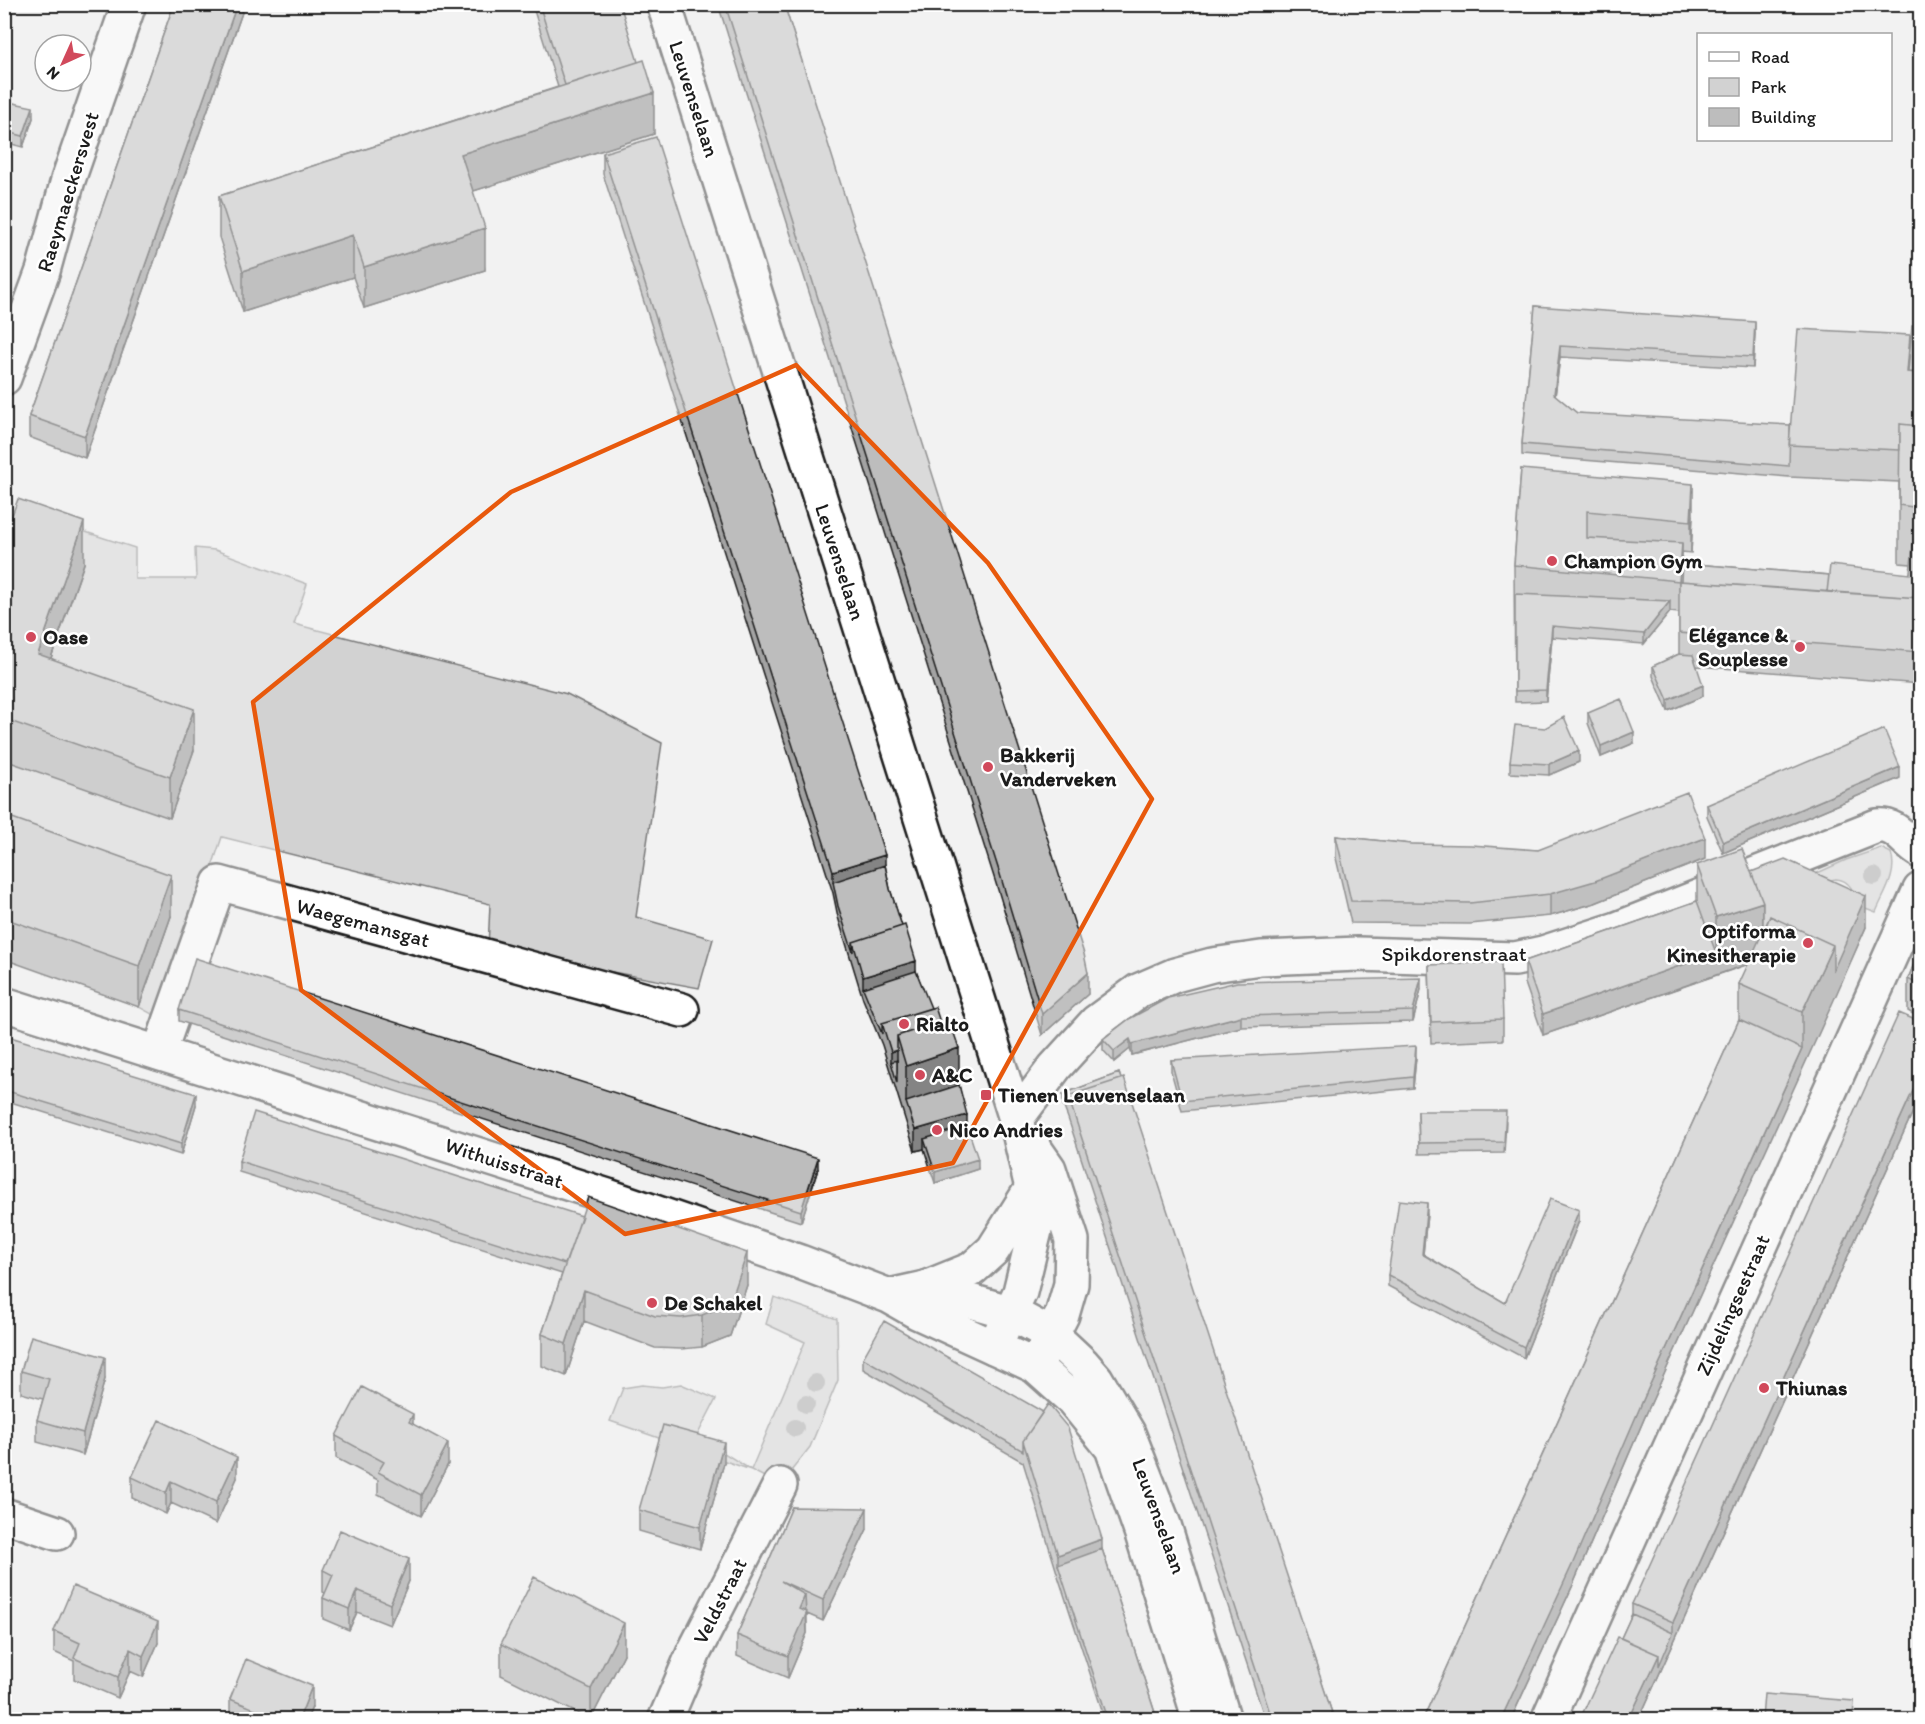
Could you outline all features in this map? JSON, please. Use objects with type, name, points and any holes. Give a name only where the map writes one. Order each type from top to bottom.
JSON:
[{"type":"street","name":"Raeymaeckersvest","points":[[4,378],[43,271],[68,180],[129,4]]},
{"type":"street","name":"Leuvenselaan","points":[[664,4],[1016,1119],[1032,1188],[1036,1226],[1020,1292],[994,1347],[1035,1366],[1073,1400],[1112,1448],[1143,1537],[1200,1719]]},
{"type":"street","name":"Spikdorenstraat","points":[[1016,1119],[1055,1067],[1096,1022],[1138,991],[1174,975],[1212,965],[1261,958],[1358,954],[1515,959],[1559,949],[1617,929],[1865,829],[1885,825],[1896,829],[1920,851]]},
{"type":"street","name":"Waegemansgat","points":[[159,1053],[219,883],[681,1010]]},
{"type":"street","name":"Zijdelingsestraat","points":[[1548,1719],[1920,890]]},
{"type":"street","name":"Withuisstraat","points":[[4,1004],[619,1200],[800,1262],[889,1296],[917,1312],[994,1347]]},
{"type":"street","name":"Leuvenselaan","points":[[1016,1119],[1049,1169],[1072,1240],[1071,1284],[1062,1315],[1035,1366]]},
{"type":"street","name":"Leuvenselaan","points":[[889,1296],[925,1288],[972,1269],[993,1250],[1032,1188]]},
{"type":"street","name":"Leuvenselaan","points":[[925,1288],[1009,1312],[1052,1335],[1096,1379],[1128,1433],[1164,1525],[1224,1719]]},
{"type":"street","name":"Veldstraat","points":[[664,1719],[694,1652],[780,1485]]},
{"type":"street","points":[[4,1515],[57,1533]]},
{"type":"highlighted area","points":[[796,365],[988,563],[1152,799],[953,1163],[625,1234],[301,990],[253,702],[511,492]]},
{"type":"green space","points":[[61,524],[135,548],[135,579],[196,579],[195,548],[215,550],[307,584],[294,624],[567,694],[662,743],[636,917],[713,939],[699,988],[488,949],[490,904],[222,837],[161,1019],[139,1007],[171,916],[5,857],[5,760],[38,695],[84,564]]},
{"type":"green space","points":[[1881,848],[1891,853],[1893,868],[1876,912],[1855,904],[1851,887],[1841,880],[1822,882],[1802,880],[1846,860]]},
{"type":"green space","points":[[774,1297],[837,1319],[838,1380],[810,1447],[780,1485],[751,1470],[805,1342],[766,1324]]},
{"type":"green space","points":[[681,1384],[716,1399],[697,1436],[751,1470],[610,1421],[623,1388]]},
{"type":"building","points":[[174,4],[237,4],[85,436],[29,416]]},
{"type":"building","points":[[539,4],[620,4],[638,62],[565,85]]},
{"type":"building","points":[[725,4],[784,4],[1084,954],[1088,973],[1042,1014],[999,871]]},
{"type":"building","points":[[644,60],[654,93],[461,154],[485,228],[364,267],[353,235],[243,271],[219,196]]},
{"type":"building","points":[[4,101],[33,107],[23,136],[4,131]]},
{"type":"building","points":[[656,137],[885,855],[833,871],[603,153]]},
{"type":"building","points":[[1535,306],[1755,322],[1753,357],[1560,346],[1554,394],[1577,413],[1790,425],[1789,466],[1522,444]]},
{"type":"building","points":[[1912,326],[1920,326],[1920,373],[1908,372]]},
{"type":"building","points":[[1798,329],[1910,335],[1907,372],[1920,373],[1920,426],[1900,424],[1900,450],[1789,445]]},
{"type":"building","points":[[1900,424],[1920,426],[1920,508],[1899,505]]},
{"type":"building","points":[[1521,469],[1693,484],[1691,521],[1587,511],[1587,538],[1682,543],[1679,581],[1514,565]]},
{"type":"building","points":[[18,499],[84,522],[38,654],[194,709],[170,777],[4,719],[4,537]]},
{"type":"building","points":[[1913,545],[1920,545],[1920,598],[1827,592],[1830,565],[1910,574]]},
{"type":"building","points":[[1682,563],[1829,575],[1827,592],[1681,581]]},
{"type":"building","points":[[1679,581],[1920,598],[1920,652],[1679,633]]},
{"type":"building","points":[[1515,594],[1670,601],[1644,634],[1552,626],[1546,690],[1515,691]]},
{"type":"building","points":[[1679,654],[1693,655],[1703,685],[1668,700],[1653,666]]},
{"type":"building","points":[[1621,699],[1634,732],[1601,746],[1588,713]]},
{"type":"building","points":[[1564,717],[1579,751],[1549,764],[1510,762],[1515,725],[1545,728]]},
{"type":"building","points":[[1884,729],[1900,767],[1723,842],[1707,805]]},
{"type":"building","points":[[1687,792],[1705,838],[1595,881],[1550,894],[1470,903],[1351,901],[1336,836],[1411,844],[1471,845],[1538,850]]},
{"type":"building","points":[[4,815],[171,875],[139,966],[4,918]]},
{"type":"building","points":[[1742,849],[1763,902],[1716,917],[1697,865]]},
{"type":"building","points":[[1785,859],[1866,896],[1833,971],[1833,945],[1770,916],[1765,929],[1763,902],[1751,872]]},
{"type":"building","points":[[885,865],[902,926],[853,942],[853,952],[833,882]]},
{"type":"building","points":[[1697,901],[1716,953],[1543,1014],[1525,961]]},
{"type":"building","points":[[1770,916],[1833,945],[1802,1012],[1739,984]]},
{"type":"building","points":[[905,925],[916,961],[863,977],[853,942]]},
{"type":"building","points":[[1920,949],[1920,986],[1908,979]]},
{"type":"building","points":[[195,958],[818,1158],[801,1211],[179,1010]]},
{"type":"building","points":[[1501,962],[1503,1019],[1431,1022],[1429,965]]},
{"type":"building","points":[[916,971],[931,1008],[882,1023],[882,1034],[863,988]]},
{"type":"building","points":[[1421,978],[1413,1011],[1241,1016],[1132,1044],[1130,1039],[1114,1051],[1103,1039],[1129,1019],[1168,998],[1237,982]]},
{"type":"building","points":[[935,1007],[940,1022],[897,1036],[897,1050],[891,1052],[882,1023]]},
{"type":"building","points":[[1899,1013],[1920,1022],[1920,1075],[1673,1622],[1632,1604]]},
{"type":"building","points":[[949,1019],[959,1048],[906,1066],[897,1036]]},
{"type":"building","points":[[1739,1020],[1802,1049],[1647,1391],[1572,1565],[1501,1719],[1423,1719]]},
{"type":"building","points":[[4,1035],[196,1094],[181,1144],[4,1090]]},
{"type":"building","points":[[1416,1046],[1413,1077],[1182,1101],[1171,1060]]},
{"type":"building","points":[[897,1060],[897,1083],[891,1062]]},
{"type":"building","points":[[1119,1073],[1121,1079],[1068,1096],[1068,1107],[1063,1094]]},
{"type":"building","points":[[1124,1078],[1334,1719],[1272,1719],[1068,1096]]},
{"type":"building","points":[[959,1085],[967,1115],[915,1130],[906,1102]]},
{"type":"building","points":[[1418,1111],[1506,1111],[1504,1142],[1419,1143]]},
{"type":"building","points":[[254,1112],[582,1216],[565,1264],[239,1161]]},
{"type":"building","points":[[967,1126],[978,1159],[935,1172],[924,1139]]},
{"type":"building","name":"De Schakel","points":[[588,1197],[747,1253],[730,1304],[702,1315],[681,1318],[655,1316],[584,1290],[566,1344],[542,1334]]},
{"type":"building","points":[[1550,1199],[1579,1210],[1524,1347],[1388,1275],[1399,1200],[1427,1203],[1422,1254],[1505,1303]]},
{"type":"building","points":[[884,1321],[1043,1412],[1023,1441],[1023,1451],[863,1358]]},
{"type":"building","points":[[31,1336],[105,1357],[83,1433],[37,1420],[49,1379],[21,1371]]},
{"type":"building","points":[[362,1387],[413,1414],[409,1422],[448,1443],[421,1495],[378,1472],[384,1462],[336,1436]]},
{"type":"building","points":[[1048,1404],[1068,1428],[1102,1539],[1058,1555],[1023,1441]]},
{"type":"building","points":[[159,1420],[237,1457],[216,1502],[171,1481],[166,1493],[132,1477]]},
{"type":"building","points":[[663,1425],[724,1442],[700,1527],[639,1510]]},
{"type":"building","points":[[792,1507],[867,1508],[823,1600],[781,1581],[805,1595],[799,1609],[807,1612],[788,1656],[737,1635]]},
{"type":"building","points":[[340,1530],[409,1559],[390,1604],[357,1590],[349,1609],[323,1598],[333,1575],[323,1570]]},
{"type":"building","points":[[1102,1549],[1157,1719],[1108,1719],[1058,1565]]},
{"type":"building","points":[[534,1577],[624,1623],[591,1689],[501,1644]]},
{"type":"building","points":[[73,1586],[158,1622],[143,1656],[130,1649],[118,1677],[74,1658],[80,1643],[54,1631]]},
{"type":"building","points":[[1632,1614],[1673,1633],[1659,1666],[1659,1655],[1621,1638]]},
{"type":"building","points":[[1618,1637],[1659,1655],[1629,1719],[1580,1719]]},
{"type":"building","points":[[246,1659],[312,1686],[299,1719],[280,1719],[230,1699]]},
{"type":"building","points":[[1764,1694],[1854,1701],[1853,1719],[1762,1719]]},
{"type":"place","name":"Champion Gym","points":[[1552,561]]},
{"type":"place","name":"Oase","points":[[31,637]]},
{"type":"place","name":"Elégance & Souplesse","points":[[1800,647]]},
{"type":"place","name":"Bakkerij Vanderveken","points":[[988,767]]},
{"type":"place","name":"Optiforma Kinesitherapie","points":[[1808,943]]},
{"type":"place","name":"Rialto","points":[[904,1024]]},
{"type":"place","name":"A&C","points":[[920,1075]]},
{"type":"place","name":"Tienen Leuvenselaan","points":[[986,1095]]},
{"type":"place","name":"Nico Andries","points":[[937,1130]]},
{"type":"place","name":"De Schakel","points":[[652,1303]]},
{"type":"place","name":"Thiunas","points":[[1764,1388]]}]
